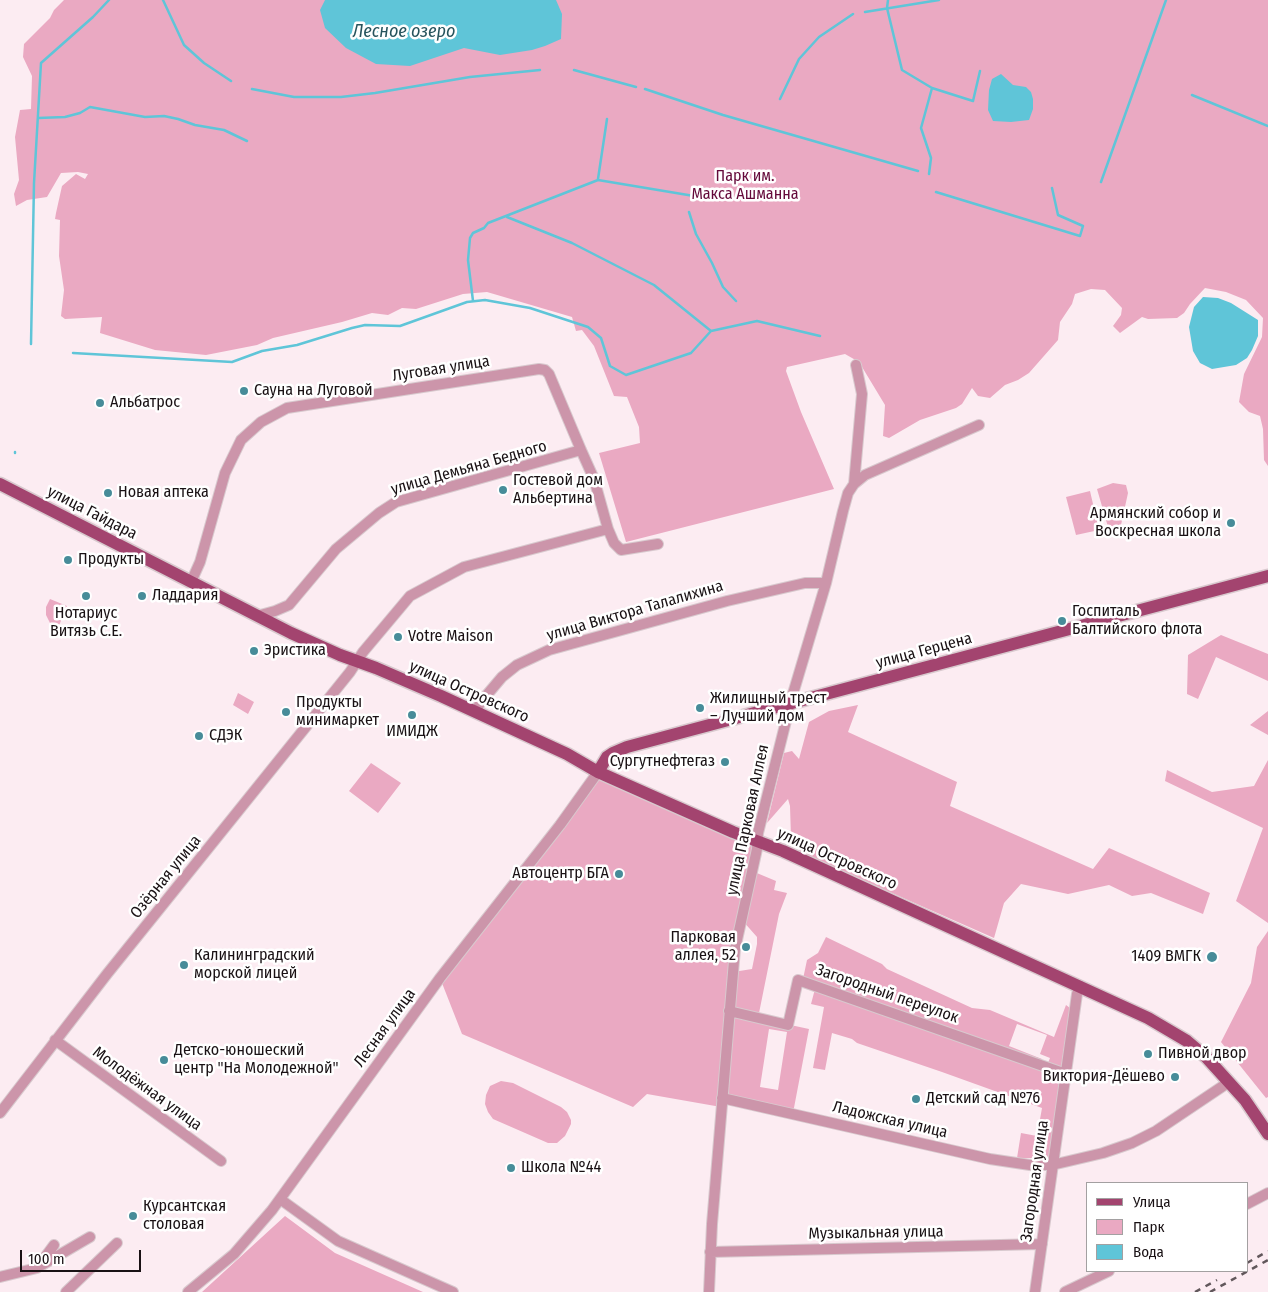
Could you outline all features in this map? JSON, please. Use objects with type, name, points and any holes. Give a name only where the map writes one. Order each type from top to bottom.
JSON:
[{"type":"main road","name":"улица Гайдара","points":[[0,484],[291,633],[358,662]]},
{"type":"main road","name":"улица Герцена","points":[[598,772],[607,757],[621,749],[1268,576]]},
{"type":"main road","name":"улица Островского","points":[[358,662],[476,712],[567,754],[598,772],[783,851],[1148,1018],[1187,1041],[1206,1057],[1245,1100],[1268,1134]]},
{"type":"street","name":"улица Парковая Аллея","points":[[709,1292],[710,1252],[722,1098],[736,949],[757,849],[757,841],[789,704],[826,583],[848,493],[854,484],[862,394],[856,365]]},
{"type":"street","name":"Луговая улица","points":[[191,582],[200,562],[225,473],[240,440],[261,422],[287,408],[539,369],[545,370],[549,374],[580,450]]},
{"type":"street","points":[[854,484],[865,474],[979,425]]},
{"type":"street","points":[[580,450],[594,479],[608,529],[614,543],[621,550],[658,544]]},
{"type":"street","name":"улица Демьяна Бедного","points":[[257,616],[275,612],[289,604],[336,549],[379,513],[396,502],[580,450]]},
{"type":"street","points":[[358,662],[363,652],[410,596],[464,567],[608,529]]},
{"type":"street","name":"улица Виктора Талалихина","points":[[476,712],[480,703],[502,677],[517,665],[549,650],[735,599],[805,583],[826,583]]},
{"type":"street","name":"Озёрная улица","points":[[0,1113],[56,1040],[358,662]]},
{"type":"street","name":"Лесная улица","points":[[188,1292],[234,1254],[254,1233],[440,978],[560,825],[598,772]]},
{"type":"street","name":"Загородный переулок","points":[[729,1012],[788,1025],[798,980],[1066,1074]]},
{"type":"street","name":"Загородная улица","points":[[1035,1292],[1077,994],[1080,986]]},
{"type":"street","name":"Молодёжная улица","points":[[56,1040],[221,1161]]},
{"type":"street","name":"Ладожская улица","points":[[722,1098],[990,1159],[1030,1165],[1052,1165],[1103,1153],[1156,1132],[1229,1082]]},
{"type":"street","points":[[1248,1204],[1268,1194]]},
{"type":"street","points":[[280,1199],[338,1241],[453,1292]]},
{"type":"street","points":[[0,1277],[37,1268],[90,1237]]},
{"type":"street","points":[[66,1292],[117,1243]]},
{"type":"street","name":"Музыкальная улица","points":[[710,1252],[1042,1244]]},
{"type":"street","points":[[37,1268],[54,1245]]},
{"type":"street","points":[[1065,1292],[1107,1272]]},
{"type":"green space","name":"Парк им. Макса Ашманна","points":[[64,0],[1268,0],[1268,466],[1264,460],[1263,429],[1260,416],[1249,412],[1239,402],[1244,374],[1262,337],[1263,318],[1246,300],[1226,292],[1205,288],[1184,313],[1177,318],[1148,319],[1142,317],[1120,333],[1113,326],[1121,315],[1122,308],[1105,290],[1091,289],[1075,294],[1072,304],[1060,322],[1058,340],[1029,373],[1005,385],[990,398],[978,396],[972,388],[962,404],[956,408],[920,420],[889,438],[883,436],[885,405],[859,362],[845,354],[787,367],[786,371],[801,412],[834,489],[626,542],[599,453],[640,443],[639,427],[627,397],[614,396],[594,346],[582,330],[576,331],[572,317],[487,292],[463,294],[416,309],[402,308],[388,315],[372,313],[273,338],[257,345],[206,355],[155,350],[100,333],[102,317],[65,319],[61,316],[64,290],[59,256],[60,220],[55,219],[56,213],[62,186],[76,174],[85,179],[88,174],[78,172],[61,173],[47,197],[27,200],[16,206],[14,194],[19,180],[15,137],[20,110],[31,109],[32,76],[23,57],[24,44],[50,18],[54,10]]},
{"type":"green space","points":[[1113,483],[1126,485],[1128,493],[1121,525],[1108,527],[1097,489]]},
{"type":"green space","points":[[1090,491],[1099,530],[1076,535],[1066,497]]},
{"type":"green space","points":[[50,599],[67,606],[58,628],[50,623],[46,615],[46,607]]},
{"type":"green space","points":[[1221,635],[1268,654],[1268,681],[1216,657],[1198,699],[1187,694],[1188,655]]},
{"type":"green space","points":[[238,693],[254,702],[248,714],[233,705]]},
{"type":"green space","points":[[858,705],[848,732],[957,782],[950,806],[1093,869],[1109,848],[1210,893],[1203,914],[1151,893],[1132,896],[1109,885],[1068,894],[1021,884],[1004,903],[994,938],[801,853],[791,837],[788,799],[767,823],[784,753],[792,751],[799,759],[809,722],[829,711]]},
{"type":"green space","points":[[1268,711],[1268,735],[1250,725]]},
{"type":"green space","points":[[1268,760],[1268,923],[1236,901],[1263,828],[1165,781],[1167,770],[1212,792],[1254,786]]},
{"type":"green space","points":[[371,763],[401,783],[378,813],[349,791]]},
{"type":"green space","points":[[598,772],[757,841],[752,871],[776,881],[774,890],[787,893],[779,914],[758,1018],[809,1029],[793,1113],[734,1100],[721,1107],[647,1094],[633,1107],[462,1034],[440,978]],"holes":[[[742,920],[757,937],[757,944],[752,969],[733,972]],[[769,1029],[787,1032],[778,1090],[760,1087]]]},
{"type":"green space","points":[[1268,931],[1268,1097],[1266,1098],[1221,1042],[1251,983],[1257,947]]},
{"type":"green space","points":[[826,937],[882,964],[887,969],[972,1008],[990,1010],[1054,1037],[1066,1005],[1070,1008],[1061,1068],[803,979],[807,960],[818,953]],"holes":[[[1017,1024],[1047,1035],[1040,1054],[1050,1058],[1048,1063],[1009,1046]]]},
{"type":"green space","points":[[815,989],[1055,1076],[1061,1083],[1049,1158],[1017,1158],[1021,1133],[1037,1136],[1042,1108],[832,1033],[825,1070],[813,1068],[824,1007],[811,1004]]},
{"type":"green space","points":[[501,1081],[513,1083],[561,1107],[567,1112],[571,1124],[565,1136],[557,1143],[548,1143],[493,1119],[485,1104],[486,1095],[490,1086]]},
{"type":"green space","points":[[285,1216],[335,1253],[423,1292],[202,1292]]},
{"type":"water","name":"Лесное озеро","points":[[325,0],[556,0],[562,14],[561,39],[532,50],[500,55],[464,48],[410,66],[376,64],[346,48],[325,28],[320,10]]},
{"type":"water","points":[[1001,74],[1013,85],[1026,87],[1031,92],[1033,109],[1029,120],[993,121],[988,110],[989,90],[992,79]]},
{"type":"water","points":[[1203,297],[1218,298],[1231,303],[1258,320],[1258,336],[1252,350],[1247,358],[1236,365],[1212,369],[1200,363],[1193,351],[1189,327],[1194,307]]},
{"type":"waterway","points":[[31,344],[34,183],[41,63],[93,17],[109,0]]},
{"type":"waterway","points":[[163,0],[184,45],[204,63],[231,81]]},
{"type":"waterway","points":[[888,0],[887,8],[902,70],[932,88],[921,128],[931,158],[929,174]]},
{"type":"waterway","points":[[865,12],[939,0]]},
{"type":"waterway","points":[[1101,182],[1166,0]]},
{"type":"waterway","points":[[780,99],[799,59],[819,37],[853,14]]},
{"type":"waterway","points":[[252,89],[294,97],[341,97],[470,77],[540,70]]},
{"type":"waterway","points":[[574,70],[636,87]]},
{"type":"waterway","points":[[932,88],[973,101],[980,71]]},
{"type":"waterway","points":[[645,89],[723,115],[918,171]]},
{"type":"waterway","points":[[1192,95],[1268,126]]},
{"type":"waterway","points":[[38,118],[65,117],[80,113],[90,107],[145,117],[164,116],[178,119],[195,125],[224,130],[247,141]]},
{"type":"waterway","points":[[598,179],[607,119]]},
{"type":"waterway","points":[[473,301],[468,260],[470,238],[473,233],[484,228],[488,223],[598,180],[700,197]]},
{"type":"waterway","points":[[936,192],[1080,236],[1083,226],[1058,215],[1052,188]]},
{"type":"waterway","points":[[689,212],[696,234],[723,287],[736,301]]},
{"type":"waterway","points":[[507,217],[572,243],[654,285],[711,331]]},
{"type":"waterway","points":[[73,353],[232,362],[262,351],[297,345],[365,325],[400,326],[467,302],[485,300],[530,308],[588,327],[601,338],[610,366],[626,375],[691,353],[711,331],[757,321],[820,336]]},
{"type":"railway","points":[[1248,1262],[1268,1251]]},
{"type":"railway","points":[[1248,1271],[1268,1260]]},
{"type":"railway","points":[[1210,1292],[1246,1272]]},
{"type":"railway","points":[[1195,1292],[1217,1280]]},
{"type":"place","name":"Сауна на Луговой","points":[[244,391]]},
{"type":"place","name":"Альбатрос","points":[[100,403]]},
{"type":"place","name":"Гостевой дом Альбертина","points":[[503,490]]},
{"type":"place","name":"Новая аптека","points":[[108,493]]},
{"type":"place","name":"Армянский собор и Воскресная школа","points":[[1231,523]]},
{"type":"place","name":"Продукты","points":[[68,560]]},
{"type":"place","name":"Нотариус Витязь С.Е.","points":[[86,596]]},
{"type":"place","name":"Ладдария","points":[[142,596]]},
{"type":"place","name":"Госпиталь Балтийского флота","points":[[1062,621]]},
{"type":"place","name":"Votre Maison","points":[[398,637]]},
{"type":"place","name":"Эристика","points":[[254,651]]},
{"type":"place","name":"Жилищный трест – Лучший дом","points":[[700,708]]},
{"type":"place","name":"Продукты минимаркет","points":[[286,712]]},
{"type":"place","name":"ИМИДЖ","points":[[412,715]]},
{"type":"place","name":"СДЭК","points":[[199,736]]},
{"type":"place","name":"Сургутнефтегаз","points":[[725,762]]},
{"type":"place","name":"Автоцентр БГА","points":[[619,874]]},
{"type":"place","name":"Парковая аллея, 52","points":[[746,947]]},
{"type":"place","name":"1409 ВМГК","points":[[1212,957]]},
{"type":"place","name":"Калининградский морской лицей","points":[[184,965]]},
{"type":"place","name":"Пивной двор","points":[[1148,1054]]},
{"type":"place","name":"Детско-юношеский центр \"На Молодежной\"","points":[[164,1060]]},
{"type":"place","name":"Виктория-Дёшево","points":[[1175,1077]]},
{"type":"place","name":"Детский сад №76","points":[[916,1099]]},
{"type":"place","name":"Школа №44","points":[[511,1168]]},
{"type":"place","name":"Курсантская столовая","points":[[133,1216]]}]
